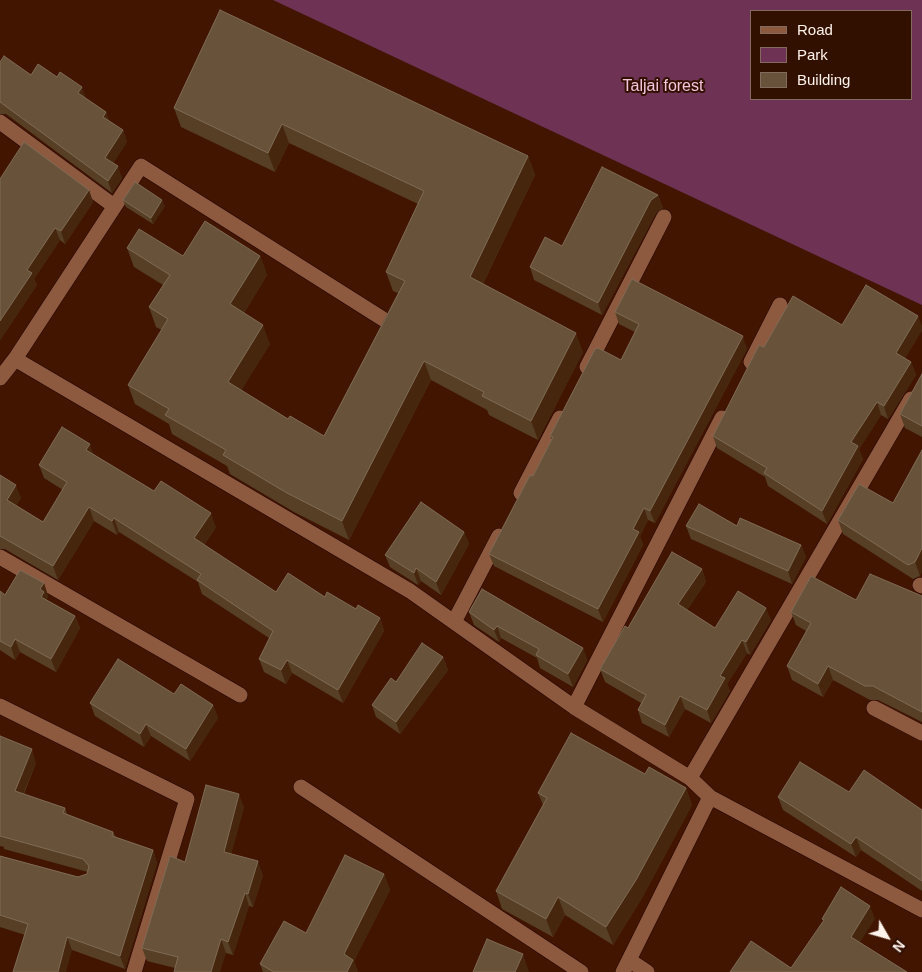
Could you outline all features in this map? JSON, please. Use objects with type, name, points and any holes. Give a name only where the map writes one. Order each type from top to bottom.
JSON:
[{"type":"street","points":[[0,122],[114,206]]},
{"type":"street","points":[[0,378],[15,359],[141,166],[383,319]]},
{"type":"street","points":[[577,384],[664,217]]},
{"type":"street","points":[[744,375],[780,305]]},
{"type":"street","points":[[15,359],[410,591],[574,707],[690,778],[710,797],[922,910]]},
{"type":"street","points":[[690,778],[920,383]]},
{"type":"street","points":[[574,707],[731,401]]},
{"type":"street","points":[[513,508],[568,402]]},
{"type":"street","points":[[454,622],[504,525]]},
{"type":"street","points":[[0,557],[240,695]]},
{"type":"street","points":[[0,706],[186,799],[134,972]]},
{"type":"street","points":[[874,708],[922,733]]},
{"type":"street","points":[[301,787],[581,972]]},
{"type":"street","points":[[647,972],[626,966],[710,797]]},
{"type":"green space","name":"Taljai forest","points":[[273,0],[922,0],[922,305]]},
{"type":"building","points":[[220,10],[528,156],[470,277],[576,333],[531,421],[482,396],[484,392],[424,361],[342,521],[287,493],[223,455],[226,450],[165,415],[169,409],[128,385],[168,319],[149,307],[170,275],[127,248],[139,229],[183,256],[205,221],[260,256],[230,304],[263,325],[228,382],[288,419],[290,416],[324,436],[405,281],[386,272],[424,191],[282,124],[268,153],[174,108]]},
{"type":"building","points":[[4,56],[31,75],[38,64],[57,77],[60,72],[82,87],[78,93],[106,112],[103,117],[123,130],[105,158],[118,166],[108,181],[0,102],[0,62]]},
{"type":"building","points":[[24,142],[89,190],[61,231],[55,228],[27,270],[32,273],[0,321],[0,179]]},
{"type":"building","points":[[602,167],[658,195],[651,200],[598,303],[530,267],[545,237],[562,246]]},
{"type":"building","points":[[135,182],[162,200],[151,218],[123,200]]},
{"type":"building","points":[[632,279],[743,336],[650,511],[644,508],[633,529],[639,532],[598,609],[489,554],[530,475],[533,476],[553,437],[550,436],[595,349],[598,348],[621,360],[639,324],[615,312]]},
{"type":"building","points":[[866,285],[918,316],[896,353],[911,362],[884,406],[877,402],[851,442],[858,446],[822,511],[764,473],[767,468],[713,436],[759,345],[764,347],[793,296],[842,325]]},
{"type":"building","points":[[922,374],[922,426],[900,414]]},
{"type":"building","points":[[62,427],[90,444],[86,450],[154,491],[161,481],[211,513],[194,538],[276,592],[288,573],[325,597],[327,592],[356,609],[358,605],[380,618],[338,690],[287,660],[281,670],[259,659],[273,631],[197,580],[201,574],[114,518],[112,521],[89,507],[53,566],[0,536],[0,475],[16,485],[7,500],[43,522],[67,482],[39,465]]},
{"type":"building","points":[[922,450],[922,548],[915,562],[908,565],[838,520],[859,484],[893,503]]},
{"type":"building","points":[[421,502],[464,532],[436,582],[416,568],[414,573],[385,555]]},
{"type":"building","points":[[699,504],[737,526],[740,518],[801,545],[788,571],[686,526]]},
{"type":"building","points":[[672,552],[702,569],[678,604],[715,628],[738,591],[766,608],[746,642],[742,640],[720,676],[725,678],[707,710],[680,696],[665,725],[638,710],[646,695],[600,669],[625,626],[628,628]]},
{"type":"building","points":[[20,570],[44,583],[40,589],[44,592],[41,597],[75,616],[51,659],[15,639],[11,647],[0,641],[0,591],[5,595]]},
{"type":"building","points":[[870,574],[922,596],[922,712],[873,686],[865,686],[828,666],[818,684],[787,666],[811,623],[791,612],[811,576],[856,600]]},
{"type":"building","points":[[482,589],[583,648],[568,674],[536,655],[539,649],[497,626],[494,630],[469,612]]},
{"type":"building","points":[[422,643],[443,657],[396,722],[372,705],[391,678],[396,682]]},
{"type":"building","points":[[118,659],[174,694],[181,684],[213,705],[186,749],[146,724],[140,734],[90,703]]},
{"type":"building","points":[[571,733],[645,774],[649,767],[686,788],[636,880],[606,927],[558,897],[546,919],[496,891],[547,798],[538,793]]},
{"type":"building","points":[[0,736],[32,749],[15,791],[65,808],[63,813],[113,832],[112,836],[153,850],[120,956],[67,937],[58,972],[13,972],[28,924],[0,915],[0,856],[78,877],[87,874],[89,866],[83,859],[0,836]]},
{"type":"building","points":[[800,762],[849,792],[864,770],[922,810],[922,881],[856,837],[851,844],[778,797]]},
{"type":"building","points":[[206,785],[239,794],[224,852],[258,861],[248,894],[245,893],[228,942],[221,939],[211,972],[174,972],[178,957],[142,948],[170,856],[185,862]]},
{"type":"building","points":[[345,855],[384,874],[344,954],[353,960],[347,972],[274,972],[260,964],[284,921],[306,933]]},
{"type":"building","points":[[841,887],[870,906],[851,937],[907,972],[730,972],[751,941],[791,968],[824,920],[822,919]]},
{"type":"building","points":[[487,939],[523,954],[515,972],[473,972]]}]
